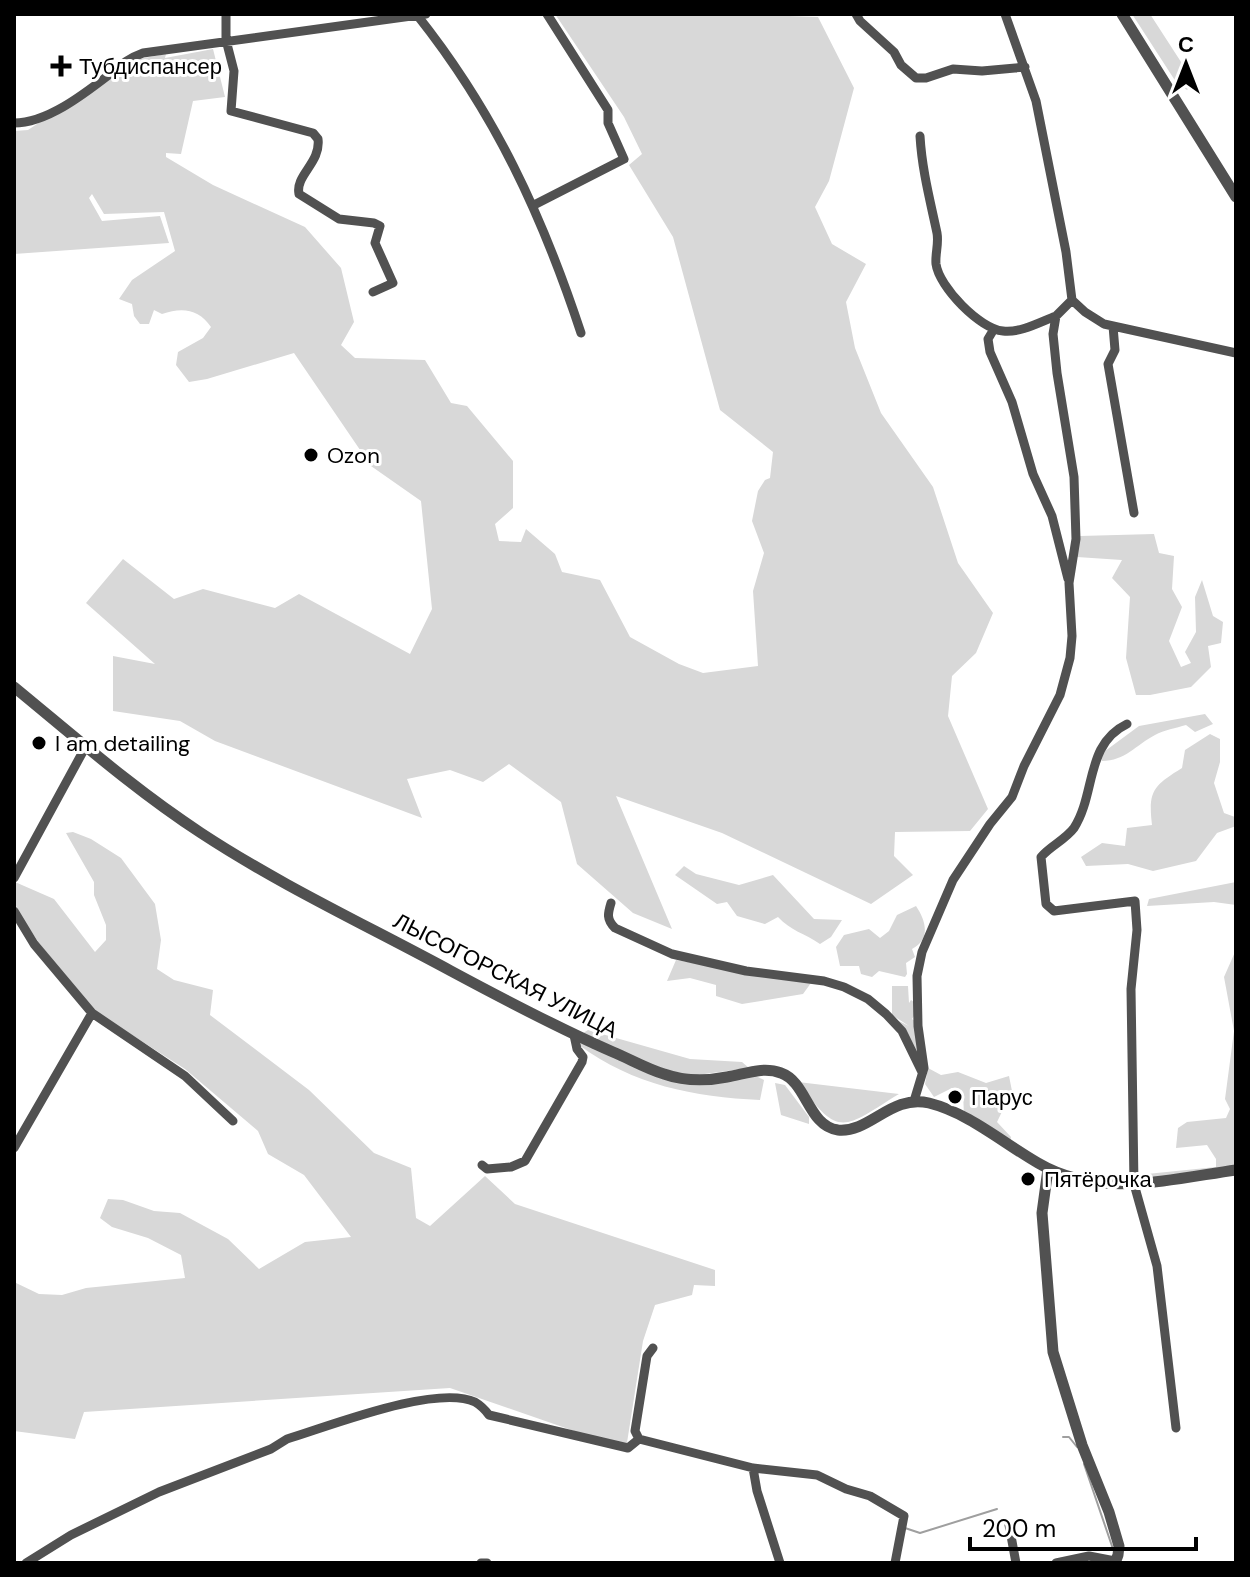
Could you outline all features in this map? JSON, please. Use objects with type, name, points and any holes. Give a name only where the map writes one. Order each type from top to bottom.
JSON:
[{"type":"street","points":[[226,14],[226,40],[234,71],[231,111],[313,133],[318,139],[317,154],[299,182],[299,194],[339,219],[380,226],[375,243],[393,283],[373,292]]},
{"type":"street","points":[[534,205],[624,159],[608,123],[608,110],[547,14]]},
{"type":"street","points":[[856,14],[894,52],[908,73],[921,79],[953,69],[982,71],[1025,67]]},
{"type":"street","points":[[1005,14],[1036,101],[1066,252],[1072,300],[1104,324],[1236,353]]},
{"type":"street","points":[[1122,14],[1236,197]]},
{"type":"street","points":[[14,123],[36,121],[48,116],[130,57],[226,40],[421,15],[499,136],[534,205],[581,333]]},
{"type":"street","points":[[920,136],[922,169],[938,237],[936,265],[958,302],[994,329],[1017,330],[1056,316],[1072,300]]},
{"type":"street","points":[[1056,316],[1053,334],[1057,373],[1074,477],[1076,523],[1069,583]]},
{"type":"street","points":[[1113,326],[1115,350],[1108,364],[1134,513]]},
{"type":"street","points":[[994,329],[988,339],[990,352],[1012,402],[1033,474],[1052,516],[1069,583],[1072,636],[1069,666],[1060,695],[1012,797],[953,880],[918,963],[918,1026],[923,1067],[914,1101],[955,1112],[1048,1169],[1089,1182],[1134,1184],[1236,1170]]},
{"type":"street","name":"ЛЫСОГОРСКАЯ УЛИЦА","points":[[14,687],[180,818],[250,863],[549,1024],[666,1075],[696,1080],[724,1078],[753,1070],[773,1070],[785,1074],[797,1084],[822,1123],[834,1129],[852,1129],[892,1107],[914,1101]]},
{"type":"street","points":[[1127,724],[1117,730],[1099,750],[1075,826],[1041,857],[1046,904],[1054,911],[1135,901],[1137,930],[1131,989],[1134,1184],[1157,1266],[1176,1428]]},
{"type":"street","points":[[14,878],[86,746]]},
{"type":"street","points":[[611,903],[609,922],[615,928],[672,954],[746,971],[824,981],[868,999],[902,1031],[923,1067]]},
{"type":"street","points":[[14,911],[34,944],[92,1013],[185,1076],[233,1121]]},
{"type":"street","points":[[14,1148],[92,1013]]},
{"type":"street","points":[[482,1165],[487,1169],[511,1167],[525,1161],[582,1062],[574,1035]]},
{"type":"street","points":[[1048,1169],[1042,1213],[1051,1342],[1069,1408],[1119,1546],[1115,1562],[1100,1556],[1089,1556],[1056,1563]]},
{"type":"street","points":[[653,1348],[647,1356],[635,1431],[639,1439],[753,1468],[817,1475],[870,1496],[904,1516],[895,1563]]},
{"type":"street","points":[[26,1563],[71,1535],[159,1492],[271,1449],[287,1439],[406,1402],[435,1397],[475,1402],[489,1415],[628,1448],[639,1439]]},
{"type":"street","points":[[753,1468],[757,1491],[780,1563]]},
{"type":"street","points":[[1009,1525],[1016,1563]]},
{"type":"street","points":[[481,1563],[487,1563]]},
{"type":"shaded area","points":[[555,14],[818,17],[854,88],[829,181],[815,207],[832,244],[866,264],[846,302],[855,348],[881,413],[933,487],[958,563],[993,613],[976,653],[952,676],[948,716],[988,809],[970,831],[895,832],[894,856],[913,875],[871,904],[722,833],[616,796],[672,929],[633,913],[577,864],[561,802],[509,764],[483,782],[450,770],[407,779],[422,818],[215,741],[180,721],[113,711],[113,656],[155,664],[86,603],[123,559],[174,599],[203,589],[275,608],[299,594],[410,654],[432,609],[421,501],[371,466],[294,353],[189,382],[176,365],[178,352],[203,338],[211,327],[206,321],[190,311],[162,314],[154,310],[149,324],[140,324],[134,316],[132,304],[119,299],[132,280],[175,251],[164,212],[104,214],[92,194],[89,198],[102,221],[160,216],[169,243],[14,254],[14,131],[28,130],[133,60],[213,49],[225,97],[193,101],[181,154],[166,153],[166,157],[213,185],[305,227],[341,268],[354,322],[341,345],[355,358],[425,360],[451,403],[467,406],[513,461],[513,508],[495,524],[499,541],[521,542],[526,529],[555,554],[562,572],[600,580],[630,637],[679,664],[703,673],[758,666],[753,591],[764,553],[752,521],[758,491],[770,478],[773,452],[720,410],[673,237],[629,165],[642,154],[624,117]]},
{"type":"shaded area","points":[[1132,14],[1150,14],[1194,82],[1187,90],[1176,82]]},
{"type":"shaded area","points":[[1154,534],[1159,553],[1174,556],[1172,589],[1182,607],[1169,641],[1181,667],[1191,663],[1185,652],[1196,632],[1195,597],[1202,580],[1213,616],[1223,622],[1221,643],[1208,646],[1211,667],[1191,687],[1136,695],[1126,658],[1130,597],[1112,578],[1122,560],[1077,557],[1080,536]]},
{"type":"shaded area","points":[[1205,714],[1213,724],[1195,732],[1186,725],[1166,730],[1124,755],[1102,761],[1101,754],[1139,726]]},
{"type":"shaded area","points":[[1210,734],[1220,739],[1220,762],[1214,783],[1224,813],[1235,817],[1236,826],[1217,833],[1196,861],[1153,871],[1128,864],[1086,866],[1081,857],[1102,843],[1125,846],[1127,828],[1152,825],[1151,804],[1155,790],[1182,768],[1185,750]]},
{"type":"shaded area","points":[[73,832],[91,839],[121,858],[155,904],[161,940],[157,969],[174,980],[213,990],[210,1015],[309,1090],[374,1153],[411,1168],[416,1218],[430,1226],[485,1176],[515,1204],[715,1270],[715,1286],[694,1285],[692,1295],[655,1305],[643,1341],[626,1449],[450,1388],[84,1412],[75,1439],[14,1431],[14,1282],[39,1294],[62,1295],[86,1288],[185,1278],[181,1255],[148,1238],[112,1227],[100,1218],[108,1199],[123,1200],[154,1211],[180,1213],[228,1239],[259,1269],[305,1242],[351,1237],[304,1175],[268,1154],[258,1131],[185,1069],[93,1010],[39,943],[14,901],[15,882],[54,899],[95,952],[106,940],[106,925],[94,895],[94,882],[66,833]]},
{"type":"shaded area","points":[[684,866],[696,874],[739,885],[773,875],[814,919],[842,920],[831,937],[820,944],[778,917],[765,924],[737,916],[727,902],[717,904],[675,875]]},
{"type":"shaded area","points":[[1236,882],[1236,905],[1214,902],[1147,906],[1149,899]]},
{"type":"shaded area","points":[[916,906],[925,929],[922,940],[912,949],[915,957],[906,963],[905,977],[879,971],[872,977],[861,974],[859,966],[840,966],[836,947],[844,935],[869,929],[880,938],[889,931],[897,915]]},
{"type":"shaded area","points":[[1236,941],[1236,1165],[1140,1180],[1137,1175],[1216,1167],[1216,1159],[1207,1145],[1176,1148],[1178,1128],[1187,1122],[1226,1118],[1230,1109],[1225,1099],[1234,1031],[1224,977],[1235,952]]},
{"type":"shaded area","points":[[676,960],[811,983],[803,994],[742,1004],[716,996],[716,985],[690,978],[667,981]]},
{"type":"shaded area","points":[[892,986],[908,986],[909,1003],[911,1000],[914,1002],[912,1019],[916,1022],[922,1068],[899,1021],[909,1026],[892,1015]]},
{"type":"shaded area","points":[[588,1030],[690,1059],[742,1062],[749,1068],[697,1075],[667,1071],[580,1035]]},
{"type":"shaded area","points":[[583,1042],[679,1082],[756,1076],[764,1080],[760,1100],[688,1092],[643,1079],[600,1059],[579,1045]]},
{"type":"shaded area","points":[[928,1068],[941,1075],[958,1072],[986,1083],[1009,1076],[1012,1091],[997,1122],[1011,1137],[1010,1142],[964,1116],[963,1092],[952,1088],[934,1097],[925,1084]]},
{"type":"shaded area","points":[[798,1082],[899,1094],[866,1115],[843,1122],[824,1113]]},
{"type":"shaded area","points":[[775,1083],[785,1085],[809,1117],[809,1124],[781,1115]]},
{"type":"waterway","points":[[1063,1437],[1069,1437],[1077,1447]]},
{"type":"waterway","points":[[1084,1464],[1113,1549]]},
{"type":"waterway","points":[[905,1528],[920,1533],[997,1509]]},
{"type":"place","name":"Тубдиспансер","points":[[61,66]]},
{"type":"place","name":"Ozon","points":[[311,455]]},
{"type":"place","name":"I am detailing","points":[[39,743]]},
{"type":"place","name":"Парус","points":[[955,1097]]},
{"type":"place","name":"Пятёрочка","points":[[1028,1179]]}]
